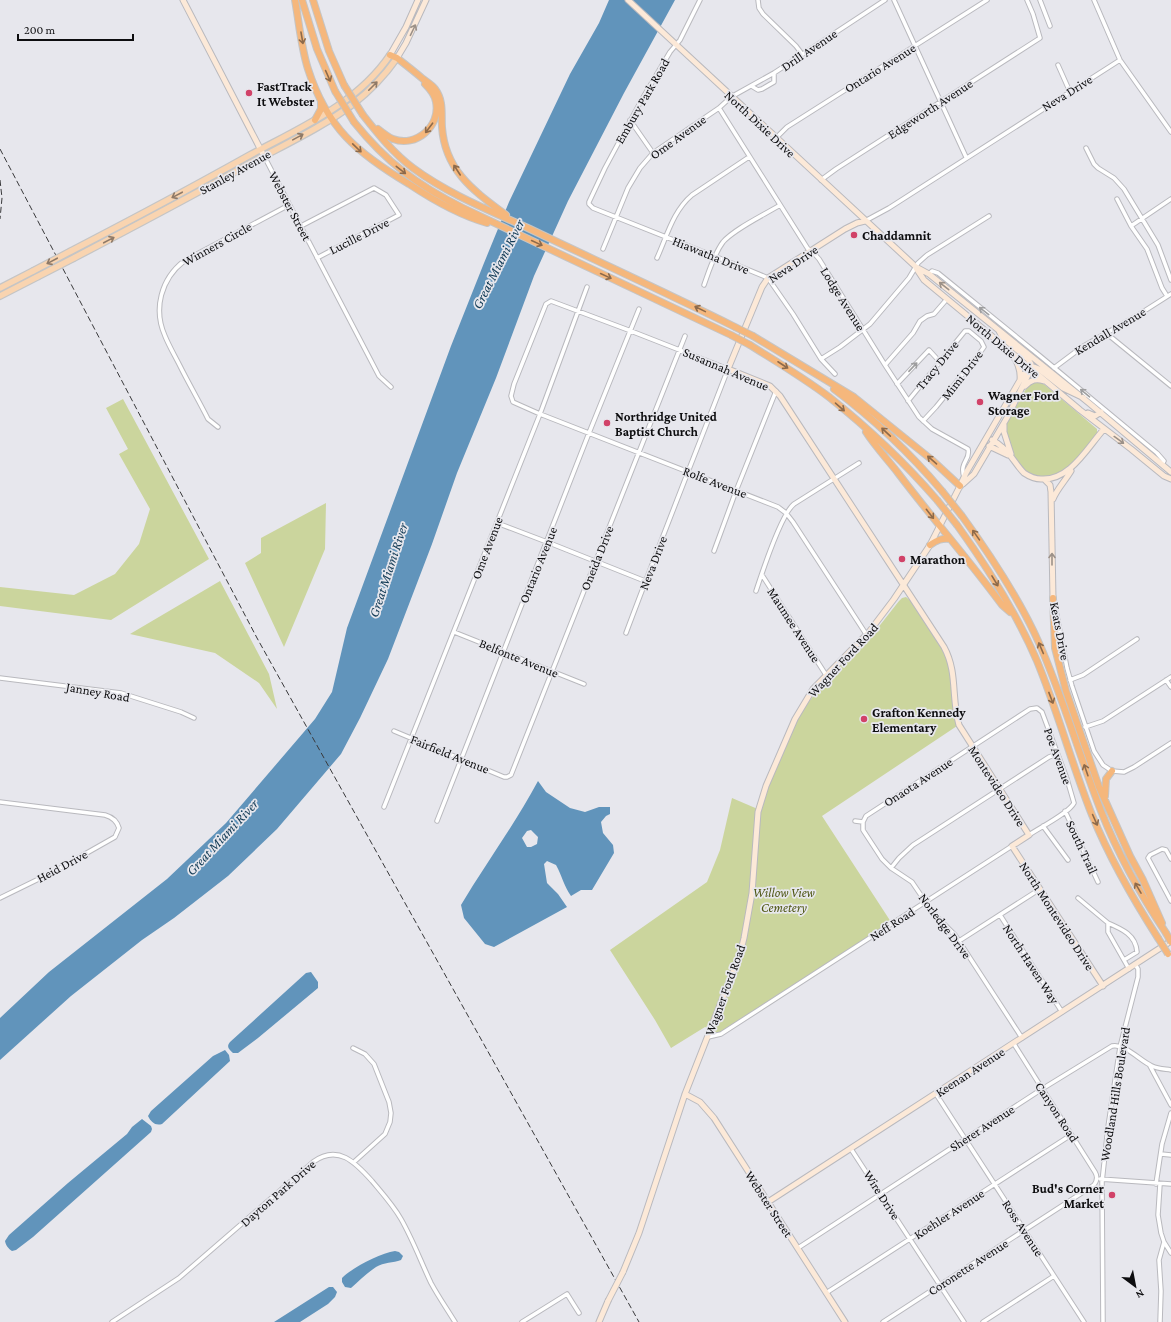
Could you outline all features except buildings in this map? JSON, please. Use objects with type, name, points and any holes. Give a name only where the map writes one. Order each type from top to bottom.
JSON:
[{"type":"highway","points":[[295,0],[308,68],[327,113],[337,128],[347,139],[372,161],[447,206],[504,228],[750,346],[810,383],[830,398],[895,454],[937,500],[957,525],[990,573],[1015,616],[1050,694],[1096,823],[1136,904],[1170,956]]},
{"type":"highway","points":[[302,0],[318,49],[335,91],[354,122],[381,152],[404,173],[431,191],[478,218]]},
{"type":"highway","points":[[313,0],[330,51],[344,85],[369,123],[397,154],[413,168],[453,192],[483,207],[735,326],[753,336],[854,397],[908,440],[960,486]]},
{"type":"highway","points":[[369,123],[386,136],[394,140],[404,141],[414,140],[420,137],[433,124],[436,114],[436,103],[433,94],[426,85],[390,55]]},
{"type":"highway","points":[[396,60],[434,88],[439,96],[442,110],[444,143],[455,169],[470,187],[517,223]]},
{"type":"highway","points":[[315,120],[321,109],[321,100]]},
{"type":"highway","points":[[809,370],[854,404],[887,433],[919,465],[962,516],[989,553],[1029,622],[1057,688],[1091,785],[1111,834],[1128,870],[1171,941]]},
{"type":"highway","points":[[864,427],[870,439],[884,454],[1002,605],[1015,616]]},
{"type":"highway","points":[[930,545],[943,538],[950,539]]},
{"type":"highway","points":[[1053,598],[1056,648],[1066,691],[1104,799],[1159,914],[1166,934]]},
{"type":"highway","points":[[1104,799],[1106,779],[1112,771]]},
{"type":"main road","name":"Webster Street","points":[[182,0],[264,156]]},
{"type":"main road","name":"Stanley Avenue","points":[[0,288],[261,150],[349,99],[378,70],[390,55],[418,0]]},
{"type":"main road","name":"Stanley Avenue","points":[[0,296],[180,202],[331,119],[353,104],[384,75],[396,60],[406,43],[426,0]]},
{"type":"main road","name":"North Dixie Drive","points":[[628,0],[916,267],[956,292],[998,328],[1052,369],[1084,398],[1102,410],[1171,472]]},
{"type":"main road","name":"Neva Drive","points":[[728,370],[762,287],[768,278],[811,250],[857,223],[865,221]]},
{"type":"main road","name":"North Dixie Drive","points":[[916,267],[924,280],[1070,402],[1164,476],[1171,479]]},
{"type":"main road","points":[[998,328],[1002,337],[1028,359],[1031,364],[1031,369],[1034,367],[1038,369],[1063,388],[1084,398]]},
{"type":"main road","points":[[1009,350],[1018,363],[1020,380]]},
{"type":"main road","name":"Wagner Ford Road","points":[[599,1322],[639,1233],[685,1094],[733,974],[744,938],[752,893],[756,822],[760,802],[795,719],[807,697],[879,620],[904,585],[930,545],[969,467],[1020,380],[1023,375],[1031,369]]},
{"type":"main road","name":"Wagner Ford Road","points":[[960,486],[974,474],[992,440],[1004,423],[1022,390],[1031,369]]},
{"type":"main road","name":"Susannah Avenue","points":[[728,370],[764,383],[776,391],[904,585]]},
{"type":"main road","points":[[1022,390],[1026,384],[1035,379],[1045,381]]},
{"type":"main road","points":[[1070,402],[1091,415],[1095,416],[1102,410]]},
{"type":"main road","points":[[1007,403],[1002,420],[992,440],[1002,447],[1019,468],[1028,476],[1033,478],[1045,480],[1060,476],[1073,466],[1104,429]]},
{"type":"main road","points":[[1004,423],[1004,432],[1012,458]]},
{"type":"main road","points":[[969,467],[989,446],[1012,458]]},
{"type":"main road","points":[[1147,462],[1159,467],[1162,464]]},
{"type":"main road","points":[[1052,502],[1056,492],[1067,478],[1073,466]]},
{"type":"main road","name":"Keats Drive","points":[[1045,480],[1050,484],[1052,502],[1053,598]]},
{"type":"main road","name":"Montevideo Drive","points":[[904,585],[948,653],[953,669],[959,725],[1029,835]]},
{"type":"main road","name":"Neff Road","points":[[1012,846],[1029,835]]},
{"type":"main road","name":"North Montevideo Drive","points":[[1012,846],[1103,986]]},
{"type":"main road","name":"Keenan Avenue","points":[[768,1202],[1171,941]]},
{"type":"main road","name":"Webster Street","points":[[685,1094],[700,1102],[711,1113],[845,1322]]},
{"type":"street","name":"Embury Park Road","points":[[589,204],[605,168],[630,120],[670,52],[680,40],[700,0]]},
{"type":"street","points":[[758,0],[759,8],[763,14],[796,46],[802,54]]},
{"type":"street","name":"Drill Avenue","points":[[731,97],[774,73],[885,0]]},
{"type":"street","points":[[894,0],[966,157]]},
{"type":"street","name":"Ontario Avenue","points":[[776,138],[787,127],[987,0]]},
{"type":"street","name":"Edgeworth Avenue","points":[[821,180],[1040,38],[1035,19],[1027,0]]},
{"type":"street","points":[[1040,0],[1050,26]]},
{"type":"street","points":[[1094,0],[1120,60],[1171,132]]},
{"type":"street","name":"Neva Drive","points":[[865,221],[889,208],[966,157],[1120,60]]},
{"type":"street","points":[[1058,65],[1070,92]]},
{"type":"street","points":[[752,86],[758,90],[768,86],[774,82],[774,73]]},
{"type":"street","name":"Ome Avenue","points":[[603,249],[628,188],[640,168],[653,153],[719,108],[731,97]]},
{"type":"street","name":"Lodge Avenue","points":[[719,108],[808,249],[811,250],[819,259],[897,384],[923,422],[932,429],[968,449],[968,454],[962,467],[964,477]]},
{"type":"street","points":[[630,120],[653,153]]},
{"type":"street","points":[[1086,148],[1094,164],[1120,183],[1141,219],[1158,244],[1171,280]]},
{"type":"street","name":"Webster Street","points":[[264,156],[379,376],[391,387]]},
{"type":"street","points":[[657,258],[675,217],[686,200],[697,191],[749,157]]},
{"type":"street","name":"Lucille Drive","points":[[301,226],[374,188],[386,194],[399,215],[317,258]]},
{"type":"street","points":[[1132,226],[1171,199]]},
{"type":"street","points":[[1117,200],[1147,249],[1162,288],[1169,295]]},
{"type":"street","name":"Hiawatha Drive","points":[[589,204],[593,208],[617,218],[768,278]]},
{"type":"street","name":"Winners Circle","points":[[218,427],[208,419],[164,336],[159,311],[162,290],[174,270],[184,261],[289,205]]},
{"type":"street","points":[[704,285],[720,246],[728,237],[780,205]]},
{"type":"street","points":[[821,359],[840,347],[870,324],[909,278],[918,263],[989,216]]},
{"type":"street","points":[[768,278],[821,359],[835,374]]},
{"type":"street","name":"Ome Avenue","points":[[384,807],[540,414],[588,287]]},
{"type":"street","points":[[956,292],[1102,410]]},
{"type":"street","name":"Kendall Avenue","points":[[1052,369],[1082,347],[1138,315],[1169,295]]},
{"type":"street","points":[[885,365],[913,333],[920,321],[927,316],[934,314],[947,299]]},
{"type":"street","name":"Susannah Avenue","points":[[511,397],[514,384],[543,311],[549,301],[554,301],[631,330],[728,370]]},
{"type":"street","name":"Ontario Avenue","points":[[437,821],[639,309]]},
{"type":"street","name":"Tracy Drive","points":[[908,401],[967,330]]},
{"type":"street","name":"Mimi Drive","points":[[923,422],[984,347],[981,341],[967,330]]},
{"type":"street","points":[[1106,333],[1171,386]]},
{"type":"street","name":"Oneida Drive","points":[[507,778],[513,772],[684,336]]},
{"type":"street","points":[[897,384],[929,350],[940,362]]},
{"type":"street","name":"Neva Drive","points":[[626,633],[728,370]]},
{"type":"street","points":[[714,551],[776,391]]},
{"type":"street","name":"Rolfe Avenue","points":[[511,397],[514,403],[540,414],[778,507],[786,513],[793,522],[866,634]]},
{"type":"street","points":[[756,591],[786,513],[794,504],[859,463]]},
{"type":"street","points":[[497,523],[645,581]]},
{"type":"street","name":"Maumee Avenue","points":[[762,575],[826,675]]},
{"type":"street","name":"Keats Drive","points":[[1053,598],[1070,680],[1085,727],[1096,756],[1103,765],[1112,771]]},
{"type":"street","name":"Belfonte Avenue","points":[[454,632],[584,684]]},
{"type":"street","points":[[1070,680],[1076,679],[1137,639]]},
{"type":"street","points":[[1085,727],[1103,721],[1171,677]]},
{"type":"street","name":"Janney Road","points":[[0,678],[121,693],[181,712],[194,718]]},
{"type":"street","points":[[1166,680],[1171,687]]},
{"type":"street","name":"Onaota Avenue","points":[[862,822],[866,816],[1030,709],[1038,709]]},
{"type":"street","name":"Poe Avenue","points":[[1038,709],[1042,712],[1074,800],[1073,804]]},
{"type":"street","name":"Fairfield Avenue","points":[[394,731],[507,778]]},
{"type":"street","points":[[1112,771],[1128,771],[1171,743]]},
{"type":"street","points":[[891,868],[913,845],[1049,757],[1057,754]]},
{"type":"street","name":"Heid Drive","points":[[0,802],[105,815],[113,818],[119,828],[115,837],[55,871],[0,898]]},
{"type":"street","name":"Neff Road","points":[[1029,835],[1065,812],[1073,804]]},
{"type":"street","name":"South Trail","points":[[1065,812],[1098,882]]},
{"type":"street","points":[[855,821],[862,822]]},
{"type":"street","name":"Norledge Drive","points":[[862,822],[863,830],[882,859],[891,868],[912,882],[933,913],[949,928],[959,941],[1022,1038]]},
{"type":"street","points":[[1043,826],[1068,860]]},
{"type":"street","name":"Neff Road","points":[[708,1037],[721,1034],[1012,846]]},
{"type":"street","points":[[1171,859],[1166,850],[1162,849],[1150,855],[1148,858],[1170,894],[1171,901]]},
{"type":"street","points":[[959,941],[1040,889]]},
{"type":"street","points":[[1078,898],[1108,924],[1123,930],[1128,934],[1136,946],[1137,952],[1124,960]]},
{"type":"street","name":"North Haven Way","points":[[1000,915],[1062,1012]]},
{"type":"street","points":[[1108,924],[1108,932],[1129,968]]},
{"type":"street","name":"Woodland Hills Boulevard","points":[[1103,1322],[1102,1181],[1108,1127],[1120,1047],[1138,977],[1138,969],[1135,964]]},
{"type":"street","name":"Canyon Road","points":[[1014,1044],[1095,1172],[1097,1180]]},
{"type":"street","name":"Sherer Avenue","points":[[798,1248],[1042,1089],[1112,1046],[1120,1047]]},
{"type":"street","points":[[1120,1047],[1150,1066],[1171,1070]]},
{"type":"street","points":[[353,1048],[365,1054],[374,1064],[389,1102],[391,1113],[390,1122],[385,1134],[354,1162]]},
{"type":"street","points":[[1150,1066],[1171,1105]]},
{"type":"street","name":"Ross Avenue","points":[[936,1094],[1083,1322]]},
{"type":"street","points":[[1171,1113],[1165,1130],[1158,1184],[1158,1215],[1161,1234],[1171,1253]]},
{"type":"street","name":"Koehler Avenue","points":[[826,1293],[1071,1135]]},
{"type":"street","name":"Wire Drive","points":[[851,1148],[964,1322]]},
{"type":"street","points":[[1161,1154],[1171,1155]]},
{"type":"street","name":"Dayton Park Drive","points":[[112,1322],[179,1278],[312,1162],[320,1157],[332,1155],[344,1156],[354,1162],[384,1195],[396,1211],[407,1230],[436,1291],[455,1322]]},
{"type":"street","points":[[1097,1180],[1171,1184]]},
{"type":"street","name":"Coronette Avenue","points":[[1094,1185],[1097,1180]]},
{"type":"street","name":"Coronette Avenue","points":[[883,1322],[1102,1181]]},
{"type":"street","points":[[1160,1322],[1161,1291],[1159,1260],[1164,1242]]},
{"type":"street","points":[[983,1322],[1054,1276]]},
{"type":"street","points":[[522,1322],[567,1294],[579,1313]]},
{"type":"green space","points":[[1038,381],[1045,385],[1097,429],[1097,433],[1074,462],[1062,472],[1054,476],[1036,476],[1024,469],[1015,458],[1007,438],[1006,425],[1024,392],[1030,384]]},
{"type":"green space","points":[[123,399],[209,559],[111,620],[0,606],[0,587],[74,595],[115,574],[139,544],[150,509],[119,454],[128,449],[106,408]]},
{"type":"green space","points":[[326,503],[325,549],[284,647],[245,563],[261,553],[261,538]]},
{"type":"green space","points":[[220,581],[269,674],[277,709],[259,683],[215,653],[130,634]]},
{"type":"green space","name":"Willow View Cemetery","points":[[906,597],[912,602],[932,630],[948,659],[953,684],[957,726],[822,816],[891,922],[724,1031],[718,1033],[705,1027],[671,1048],[655,1020],[610,950],[707,882],[720,850],[732,798],[760,810],[772,776],[797,720],[805,707],[823,683],[877,629],[899,601]]},
{"type":"water","name":"Great Miami River","points":[[609,0],[675,0],[624,93],[568,201],[534,276],[496,378],[457,473],[432,544],[388,659],[341,754],[277,829],[228,876],[174,918],[142,940],[71,996],[0,1060],[0,1018],[49,972],[167,879],[226,823],[315,719],[332,692],[347,628],[451,346],[484,263],[509,202],[570,74],[599,23]]},
{"type":"water","points":[[538,781],[546,792],[570,808],[585,812],[599,807],[610,807],[610,814],[601,822],[603,833],[613,845],[614,853],[592,890],[581,890],[571,896],[556,865],[547,861],[544,864],[547,883],[558,894],[567,907],[494,947],[485,944],[464,918],[461,905]],"holes":[[[531,830],[538,837],[537,844],[531,847],[527,847],[522,838],[527,831]]]},
{"type":"water","points":[[311,972],[318,982],[318,988],[238,1053],[233,1053],[228,1048],[230,1042],[306,973]]},
{"type":"water","points":[[225,1050],[229,1055],[230,1061],[162,1124],[155,1124],[152,1122],[148,1116],[151,1111],[213,1056]]},
{"type":"water","points":[[142,1119],[151,1126],[151,1132],[33,1237],[16,1250],[12,1251],[8,1248],[5,1241],[9,1235],[127,1134],[132,1127]]},
{"type":"water","points":[[395,1251],[399,1252],[403,1256],[401,1260],[379,1265],[351,1288],[345,1287],[342,1282],[342,1278],[347,1274],[374,1258]]},
{"type":"water","points":[[329,1287],[333,1287],[337,1292],[335,1297],[328,1304],[300,1322],[274,1322]]},
{"type":"railway","points":[[0,149],[257,638],[639,1322]]},
{"type":"railway","points":[[0,180],[2,198],[0,219]]},
{"type":"place","name":"FastTrack It Webster","points":[[249,93]]},
{"type":"place","name":"Chaddamnit","points":[[854,235]]},
{"type":"place","name":"Wagner Ford Storage","points":[[980,402]]},
{"type":"place","name":"Northridge United Baptist Church","points":[[607,423]]},
{"type":"place","name":"Marathon","points":[[902,559]]},
{"type":"place","name":"Grafton Kennedy Elementary","points":[[864,719]]},
{"type":"place","name":"Bud's Corner Market","points":[[1112,1195]]}]
